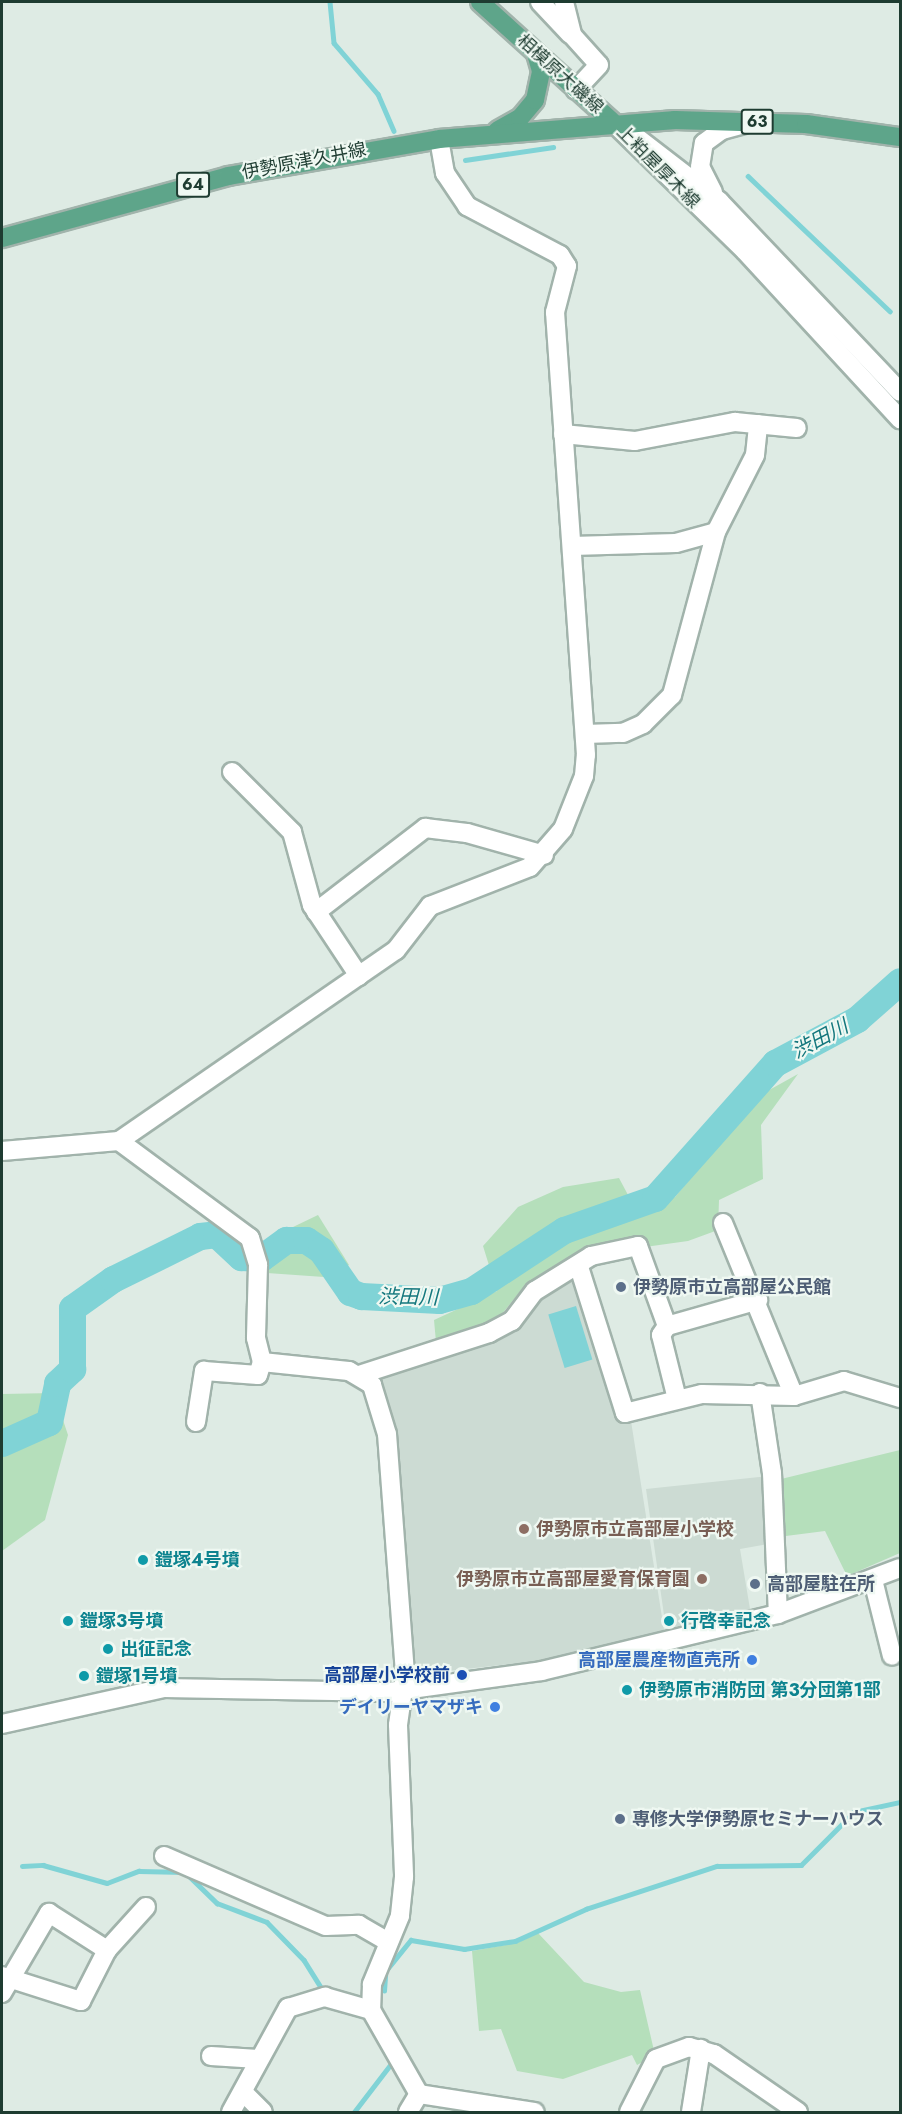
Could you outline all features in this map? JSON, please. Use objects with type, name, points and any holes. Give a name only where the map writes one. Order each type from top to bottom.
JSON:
[{"type":"main road","name":"相模原大磯線","points":[[480,2],[614,123],[751,122],[900,137]]},
{"type":"main road","points":[[492,133],[520,118],[535,100],[541,71],[536,53]]},
{"type":"main road","name":"伊勢原津久井線","points":[[2,238],[228,176],[439,139],[614,123]]},
{"type":"street","points":[[540,2],[598,65],[576,90]]},
{"type":"street","points":[[564,2],[572,35]]},
{"type":"street","points":[[718,201],[700,167],[704,143],[722,130],[751,122]]},
{"type":"street","name":"上粕屋厚木線","points":[[614,123],[647,141],[718,201],[900,392]]},
{"type":"street","name":"上粕屋厚木線","points":[[614,123],[745,251],[900,419]]},
{"type":"street","points":[[2,1151],[119,1141],[396,950],[430,906],[530,867],[544,855],[563,830],[584,776],[585,734],[555,312],[567,266],[560,255],[467,206],[445,173],[439,139]]},
{"type":"street","points":[[563,434],[635,441],[735,422],[797,428]]},
{"type":"street","points":[[585,734],[623,733],[644,724],[672,695],[716,532],[755,455],[758,424]]},
{"type":"street","points":[[572,546],[676,543],[716,532]]},
{"type":"street","points":[[232,772],[292,832],[316,912],[359,976]]},
{"type":"street","points":[[316,912],[425,828],[467,833],[544,855]]},
{"type":"street","points":[[119,1141],[250,1238],[257,1257],[256,1338],[262,1362],[258,1375],[204,1371],[192,1400],[196,1422]]},
{"type":"street","points":[[723,1223],[758,1300],[794,1396]]},
{"type":"street","points":[[262,1362],[359,1375],[489,1333],[512,1321],[535,1291],[579,1268],[591,1256],[638,1245],[667,1326]]},
{"type":"street","points":[[579,1268],[625,1413],[677,1399],[760,1393],[794,1396],[844,1381],[900,1398]]},
{"type":"street","points":[[677,1399],[661,1335],[667,1326],[758,1300]]},
{"type":"street","points":[[359,1375],[372,1385],[387,1434],[403,1690],[397,1769],[404,1877],[400,1916],[372,1983],[371,2010],[419,2094]]},
{"type":"street","points":[[760,1393],[772,1473],[778,1614]]},
{"type":"street","points":[[2,1725],[164,1688],[403,1690],[542,1671],[778,1614],[900,1568]]},
{"type":"street","points":[[873,1580],[892,1656]]},
{"type":"street","points":[[164,1856],[326,1926],[359,1925],[388,1942]]},
{"type":"street","points":[[107,1950],[50,1913],[4,1982],[81,2001],[107,1950],[146,1907]]},
{"type":"street","points":[[231,2112],[283,2015],[298,2003],[325,1997],[371,2010]]},
{"type":"street","points":[[629,2112],[656,2059],[673,2050],[701,2049],[798,2112]]},
{"type":"street","points":[[691,2112],[701,2049]]},
{"type":"street","points":[[210,2056],[258,2060]]},
{"type":"street","points":[[243,2092],[262,2112]]},
{"type":"street","points":[[408,2112],[419,2094]]},
{"type":"street","points":[[419,2094],[535,2112]]},
{"type":"shaded area","name":"伊勢原市立高部屋小学校","points":[[576,1273],[631,1421],[664,1630],[545,1660],[421,1674],[412,1667],[376,1377],[495,1338],[530,1300]]},
{"type":"shaded area","name":"伊勢原市立高部屋愛育保育園","points":[[768,1476],[768,1544],[740,1549],[750,1609],[666,1629],[646,1489]]},
{"type":"green space","points":[[798,1074],[761,1125],[763,1179],[719,1200],[718,1230],[688,1241],[580,1256],[522,1289],[498,1319],[436,1342],[434,1320],[497,1291],[483,1246],[518,1207],[563,1187],[619,1178],[636,1210],[675,1197],[760,1095]]},
{"type":"green space","points":[[318,1215],[349,1265],[324,1277],[267,1273],[266,1240]]},
{"type":"green space","points":[[54,1393],[68,1435],[45,1520],[2,1551],[2,1394]]},
{"type":"green space","points":[[900,1450],[900,1553],[847,1576],[825,1531],[778,1537],[777,1480]]},
{"type":"green space","points":[[538,1933],[584,1982],[621,1992],[640,1990],[655,2055],[637,2065],[632,2055],[563,2079],[517,2071],[501,2029],[479,2031],[472,1951],[517,1943]]},
{"type":"water","points":[[576,1306],[592,1360],[565,1368],[548,1314]]},
{"type":"waterway","points":[[330,2],[334,43],[378,94],[394,131]]},
{"type":"waterway","points":[[465,160],[553,147]]},
{"type":"waterway","points":[[748,176],[890,311]]},
{"type":"waterway","name":"渋田川","points":[[2,1443],[49,1422],[57,1383],[72,1369],[72,1308],[113,1279],[200,1236],[216,1234],[241,1257],[261,1258],[286,1240],[306,1240],[321,1250],[350,1292],[361,1296],[439,1300],[471,1291],[564,1230],[655,1198],[775,1063],[857,1019],[900,981]]},
{"type":"waterway","points":[[388,1968],[411,1940],[464,1949],[515,1941],[586,1909],[717,1866],[801,1865],[854,1812],[900,1802]]},
{"type":"waterway","points":[[22,1866],[43,1865],[107,1883],[139,1871],[185,1872],[217,1903],[267,1922],[304,1960],[320,1986]]},
{"type":"waterway","points":[[384,1991],[385,1975]]},
{"type":"waterway","points":[[354,2112],[390,2065]]},
{"type":"place","name":"伊勢原市立高部屋公民館","points":[[621,1287]]},
{"type":"place","name":"伊勢原市立高部屋小学校","points":[[524,1529]]},
{"type":"place","name":"鎧塚4号墳","points":[[143,1560]]},
{"type":"place","name":"伊勢原市立高部屋愛育保育園","points":[[702,1579]]},
{"type":"place","name":"高部屋駐在所","points":[[755,1584]]},
{"type":"place","name":"鎧塚3号墳","points":[[68,1621]]},
{"type":"place","name":"行啓幸記念","points":[[669,1621]]},
{"type":"place","name":"出征記念","points":[[108,1649]]},
{"type":"place","name":"高部屋農産物直売所","points":[[752,1660]]},
{"type":"place","name":"高部屋小学校前","points":[[462,1675]]},
{"type":"place","name":"鎧塚1号墳","points":[[84,1676]]},
{"type":"place","name":"伊勢原市消防団 第3分団第1部","points":[[627,1690]]},
{"type":"place","name":"デイリーヤマザキ","points":[[495,1707]]},
{"type":"place","name":"専修大学伊勢原セミナーハウス","points":[[620,1819]]}]
